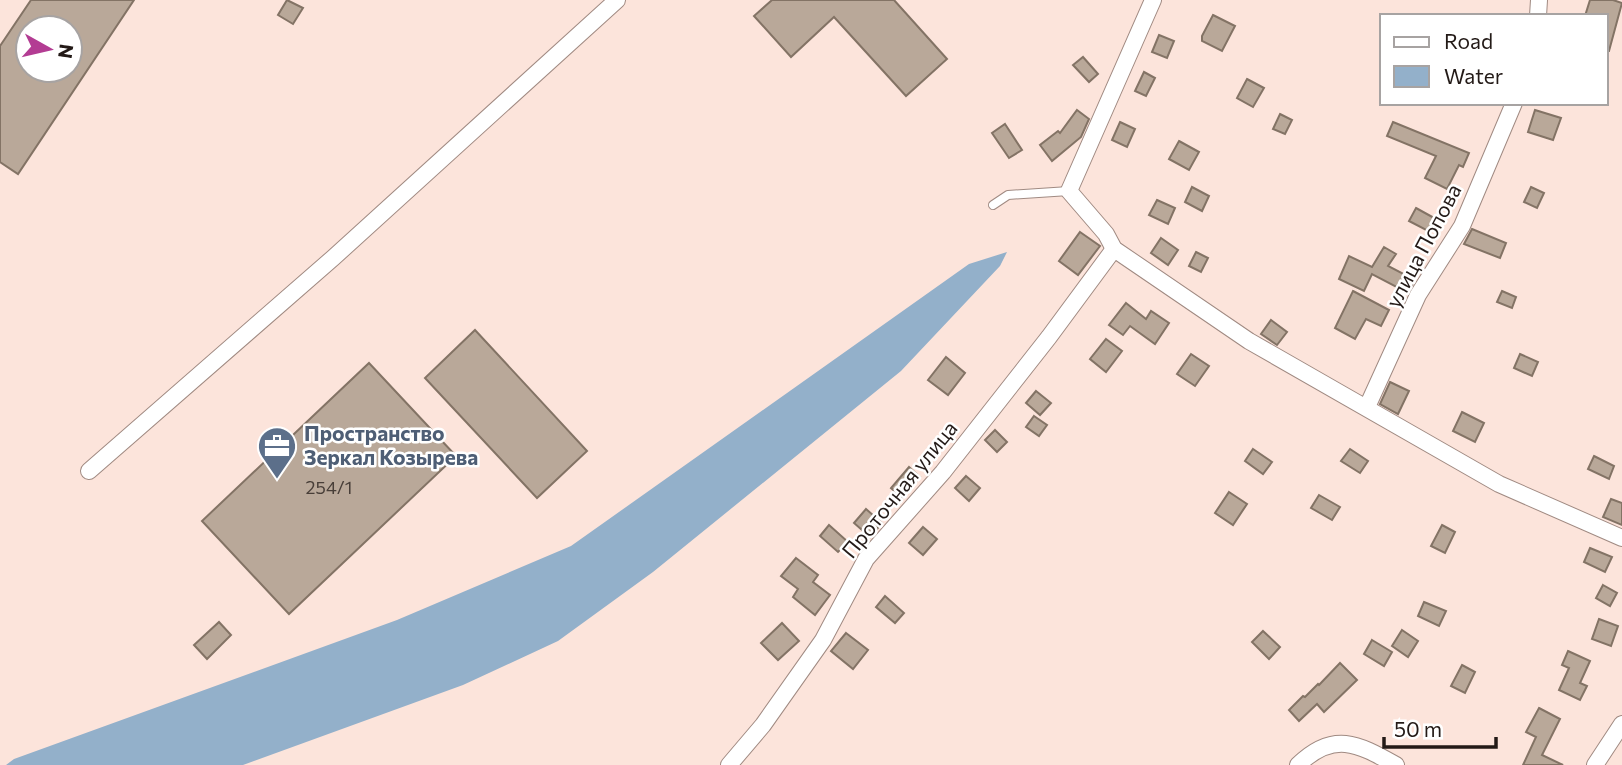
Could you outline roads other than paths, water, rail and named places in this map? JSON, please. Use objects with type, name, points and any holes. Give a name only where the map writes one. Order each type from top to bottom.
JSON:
[{"type":"street","points":[[89,471],[333,258],[617,0]]},
{"type":"street","points":[[1153,0],[1069,191],[1106,234],[1114,249],[1249,341],[1499,484],[1622,538]]},
{"type":"street","name":"улица Попова","points":[[1367,407],[1418,295],[1462,226],[1513,105]]},
{"type":"street","name":"Проточная улица","points":[[729,765],[763,725],[823,640],[866,559],[943,472],[1114,249]]},
{"type":"street","points":[[1595,765],[1622,724]]},
{"type":"street","points":[[1298,765],[1329,743],[1361,746],[1396,765]]},
{"type":"lane","points":[[993,205],[1008,195],[1069,191]]},
{"type":"water","points":[[1007,252],[1000,266],[901,371],[653,572],[558,641],[463,685],[243,765],[6,765],[14,759],[397,620],[571,546],[969,264]]},
{"type":"place","name":"Пространство Зеркал Козырева","points":[[277,480]]}]
